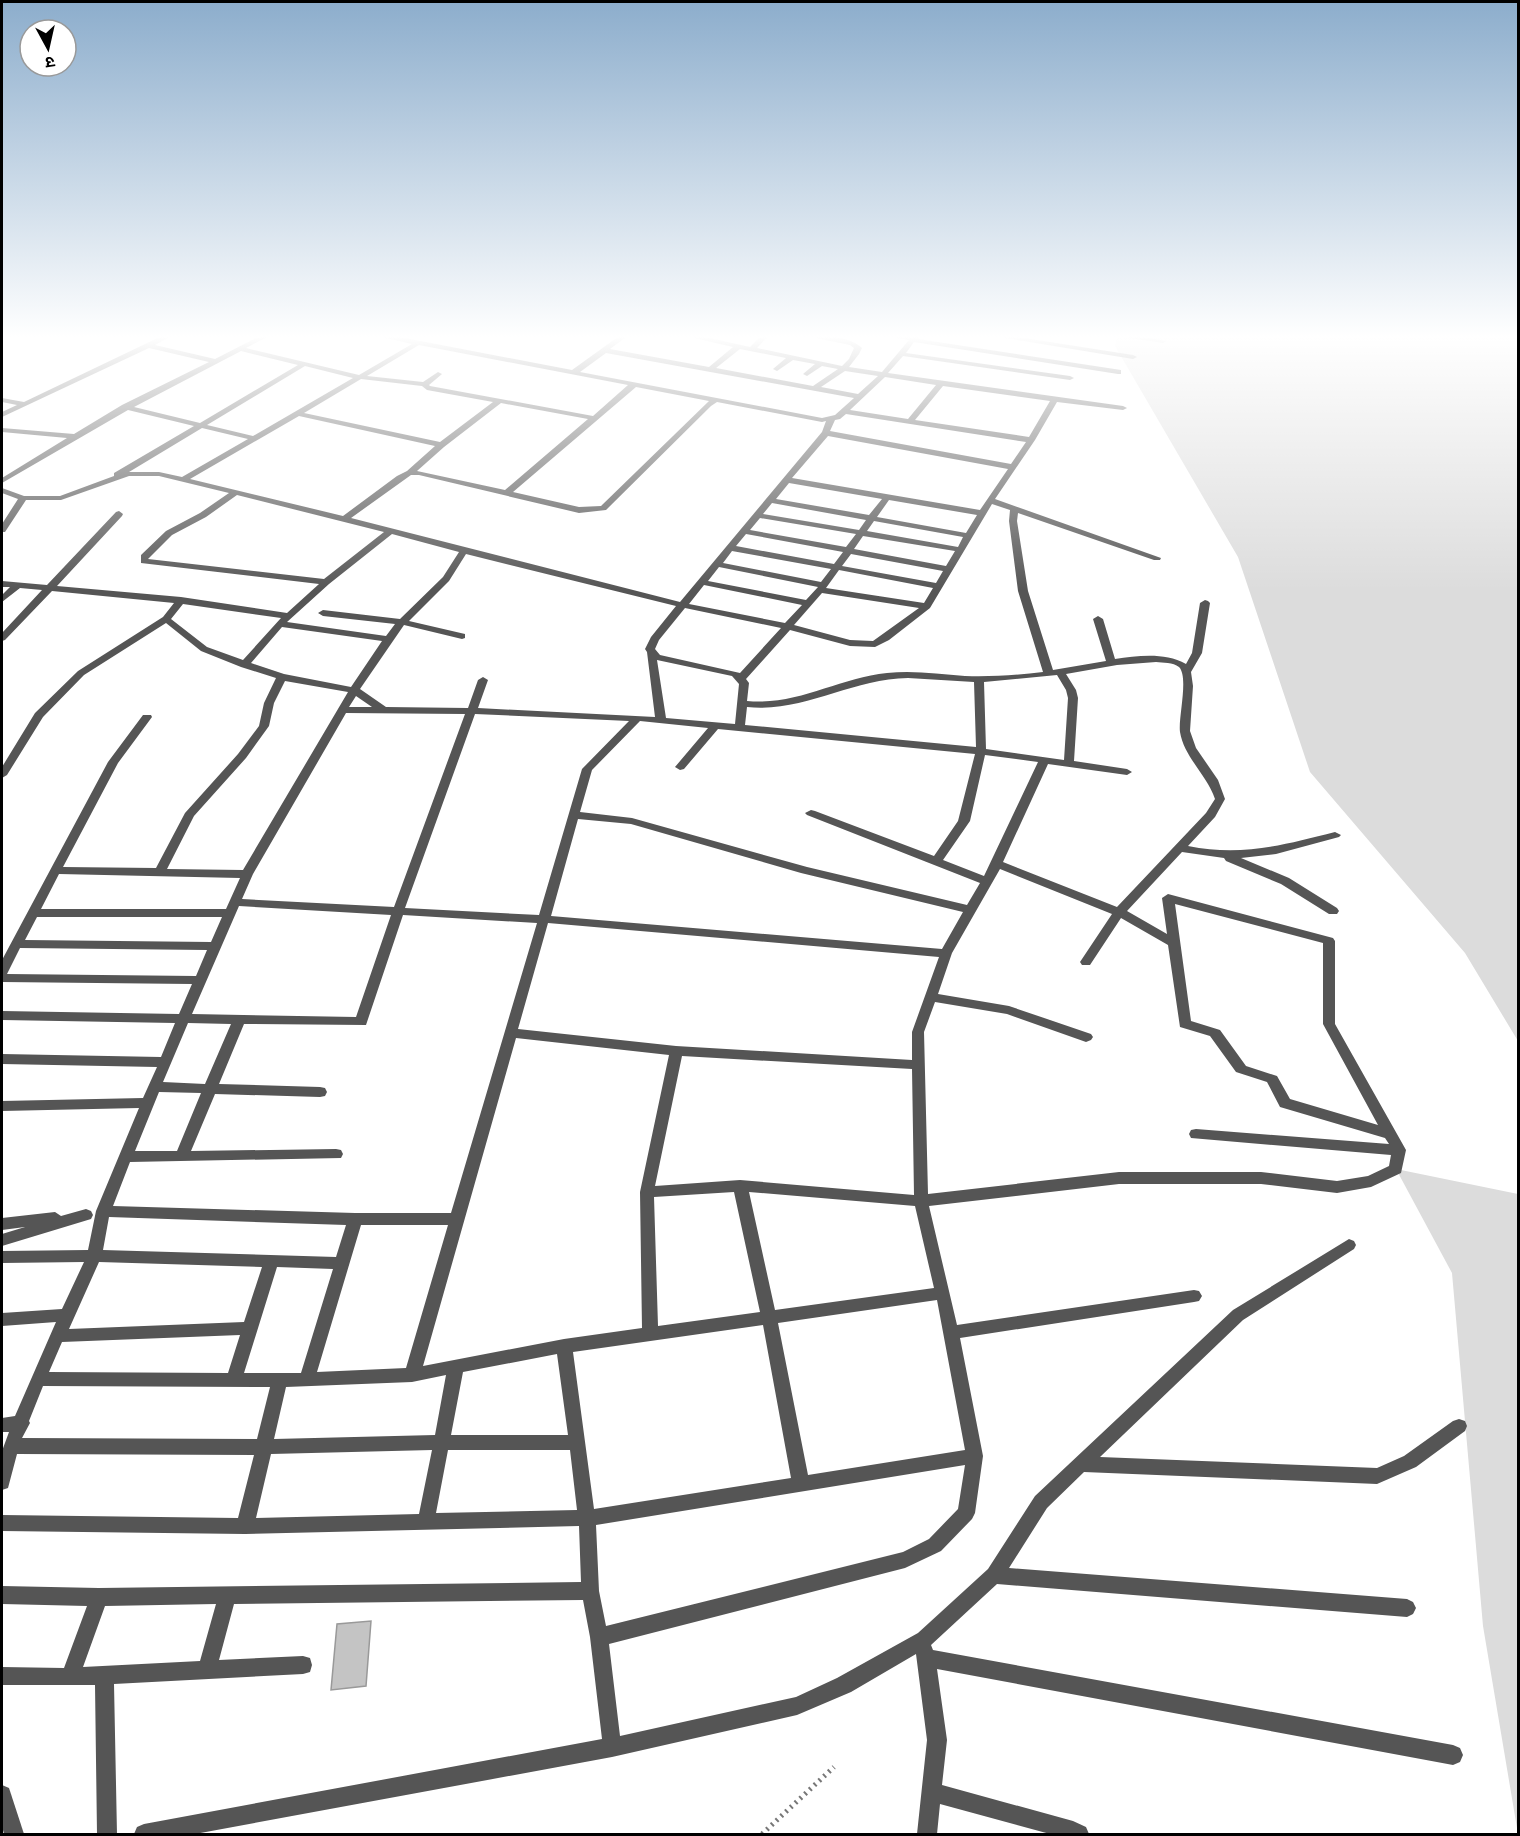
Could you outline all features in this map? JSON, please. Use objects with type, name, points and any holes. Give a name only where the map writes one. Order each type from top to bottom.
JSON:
[{"type":"street","points":[[2,481],[102,420]]},
{"type":"street","points":[[173,420],[254,438]]},
{"type":"street","points":[[106,481],[208,420]]},
{"type":"street","points":[[185,479],[285,420]]},
{"type":"street","points":[[326,420],[441,445]]},
{"type":"street","points":[[410,474],[441,445],[475,420]]},
{"type":"street","points":[[507,493],[592,420]]},
{"type":"street","points":[[344,519],[400,478],[419,473],[579,510],[603,508],[692,420]]},
{"type":"street","points":[[661,720],[650,649],[654,639],[826,433],[831,420]]},
{"type":"street","points":[[911,420],[1031,441]]},
{"type":"street","points":[[2,490],[23,498],[61,498],[128,474],[159,474],[682,605],[867,645],[886,638],[927,606],[990,500],[1031,441],[1042,420]]},
{"type":"street","points":[[2,430],[72,436]]},
{"type":"street","points":[[826,433],[1011,467]]},
{"type":"street","points":[[787,480],[982,513]]},
{"type":"street","points":[[236,492],[203,515],[169,532],[144,557],[144,561],[326,582]]},
{"type":"street","points":[[741,678],[822,588],[887,497]]},
{"type":"street","points":[[4,527],[23,498]]},
{"type":"street","points":[[770,500],[970,536]]},
{"type":"street","points":[[990,500],[1157,558]]},
{"type":"street","points":[[1014,510],[1012,521],[1023,591],[1054,673],[1071,690],[1069,763]]},
{"type":"street","points":[[2,638],[119,514]]},
{"type":"street","points":[[757,515],[962,550]]},
{"type":"street","points":[[244,665],[288,616],[326,582],[391,531]]},
{"type":"street","points":[[744,531],[948,569]]},
{"type":"street","points":[[730,548],[939,586]]},
{"type":"street","points":[[2,1482],[12,1446],[38,1379],[94,1256],[103,1211],[247,874],[341,710],[388,639],[446,579],[464,551]]},
{"type":"street","points":[[716,564],[822,588],[927,606]]},
{"type":"street","points":[[701,582],[808,603]]},
{"type":"street","points":[[2,584],[50,586],[181,600],[288,616]]},
{"type":"street","points":[[2,599],[18,585]]},
{"type":"street","points":[[2,775],[6,761],[39,716],[81,673],[166,619],[181,600]]},
{"type":"street","points":[[1086,962],[1119,912],[1211,815],[1220,799],[1217,787],[1188,745],[1185,735],[1187,670],[1197,653],[1205,603]]},
{"type":"street","points":[[323,613],[402,622],[462,636]]},
{"type":"street","points":[[166,619],[204,649],[282,677],[354,690],[382,710]]},
{"type":"street","points":[[1098,619],[1111,662]]},
{"type":"street","points":[[280,624],[388,639]]},
{"type":"street","points":[[651,652],[657,657],[735,674],[741,678],[744,683],[740,728]]},
{"type":"street","points":[[742,703],[776,705],[863,679],[884,676],[979,679],[1054,673],[1111,662],[1169,661],[1180,663],[1187,670]]},
{"type":"street","points":[[159,873],[189,814],[242,756],[264,726],[269,704],[282,677]]},
{"type":"street","points":[[936,861],[964,821],[981,751],[979,679]]},
{"type":"street","points":[[2,1015],[361,1022],[398,911],[483,680]]},
{"type":"street","points":[[341,710],[470,711],[638,718],[981,751],[1127,772]]},
{"type":"street","points":[[2,971],[35,913],[54,870],[113,762],[147,717]]},
{"type":"street","points":[[412,1375],[587,769],[638,718]]},
{"type":"street","points":[[680,767],[716,725]]},
{"type":"street","points":[[599,1637],[905,1560],[935,1545],[966,1514],[975,1456],[943,1293],[921,1201],[918,1032],[946,953],[997,864],[1044,760]]},
{"type":"street","points":[[811,813],[987,881]]},
{"type":"street","points":[[573,815],[632,821],[805,870],[970,910]]},
{"type":"street","points":[[1180,848],[1246,856],[1268,853],[1335,835]]},
{"type":"street","points":[[1223,855],[1286,881],[1333,911]]},
{"type":"street","points":[[997,864],[1119,912],[1174,943]]},
{"type":"street","points":[[54,870],[247,874]]},
{"type":"street","points":[[647,1192],[740,1186],[921,1201],[1119,1178],[1261,1178],[1337,1187],[1371,1181],[1396,1169],[1399,1150],[1329,1024],[1329,941],[1168,898],[1185,1024],[1215,1033],[1241,1069],[1272,1079],[1285,1103],[1389,1134]]},
{"type":"street","points":[[35,913],[232,908],[398,911],[542,919],[946,953]]},
{"type":"street","points":[[17,944],[215,946]]},
{"type":"street","points":[[2,978],[200,980]]},
{"type":"street","points":[[930,997],[1009,1010],[1086,1037]]},
{"type":"street","points":[[181,1156],[239,1020]]},
{"type":"street","points":[[510,1033],[676,1051],[919,1065]]},
{"type":"street","points":[[650,1334],[647,1192],[676,1051]]},
{"type":"street","points":[[2,1059],[165,1062]]},
{"type":"street","points":[[155,1087],[320,1092]]},
{"type":"street","points":[[2,1106],[148,1103]]},
{"type":"street","points":[[1196,1134],[1399,1150]]},
{"type":"street","points":[[126,1157],[336,1154]]},
{"type":"street","points":[[740,1186],[769,1317],[801,1485]]},
{"type":"street","points":[[103,1211],[355,1220],[457,1219]]},
{"type":"street","points":[[2,1224],[86,1215],[2,1240]]},
{"type":"street","points":[[307,1380],[355,1220]]},
{"type":"street","points":[[144,1834],[612,1746],[797,1706],[844,1685],[924,1639],[994,1575],[1041,1502],[1238,1316],[1349,1245]]},
{"type":"street","points":[[2,1257],[94,1256],[342,1263]]},
{"type":"street","points":[[234,1380],[271,1261]]},
{"type":"street","points":[[38,1379],[307,1380],[412,1375],[564,1346],[943,1293]]},
{"type":"street","points":[[951,1333],[1194,1296]]},
{"type":"street","points":[[2,1319],[67,1315]]},
{"type":"street","points":[[57,1336],[250,1328]]},
{"type":"street","points":[[564,1346],[588,1518],[590,1591],[599,1637],[612,1746]]},
{"type":"street","points":[[426,1523],[456,1367]]},
{"type":"street","points":[[244,1526],[280,1380]]},
{"type":"street","points":[[2,1425],[22,1423]]},
{"type":"street","points":[[1081,1464],[1377,1476],[1396,1471],[1459,1426]]},
{"type":"street","points":[[12,1446],[264,1447],[441,1442],[577,1443]]},
{"type":"street","points":[[2,1523],[244,1526],[588,1518],[975,1456]]},
{"type":"street","points":[[994,1575],[1407,1608]]},
{"type":"street","points":[[2,1595],[99,1597],[590,1591]]},
{"type":"street","points":[[207,1670],[228,1595]]},
{"type":"street","points":[[70,1677],[99,1597]]},
{"type":"street","points":[[924,1639],[937,1740],[927,1834]]},
{"type":"street","points":[[926,1658],[1453,1755]]},
{"type":"street","points":[[2,1676],[70,1677],[303,1665]]},
{"type":"street","points":[[104,1675],[107,1834]]},
{"type":"street","points":[[932,1792],[1079,1834]]},
{"type":"street","points":[[2,1795],[14,1834]]},
{"type":"path","points":[[762,1834],[834,1767]]},
{"type":"shaded area","points":[[1158,420],[1518,420],[1518,1041],[1465,953],[1310,772],[1238,557]]},
{"type":"shaded area","points":[[1396,1169],[1518,1194],[1518,1834],[1483,1626],[1452,1273]]},
{"type":"building","points":[[371,1621],[366,1686],[331,1690],[337,1624]]}]
